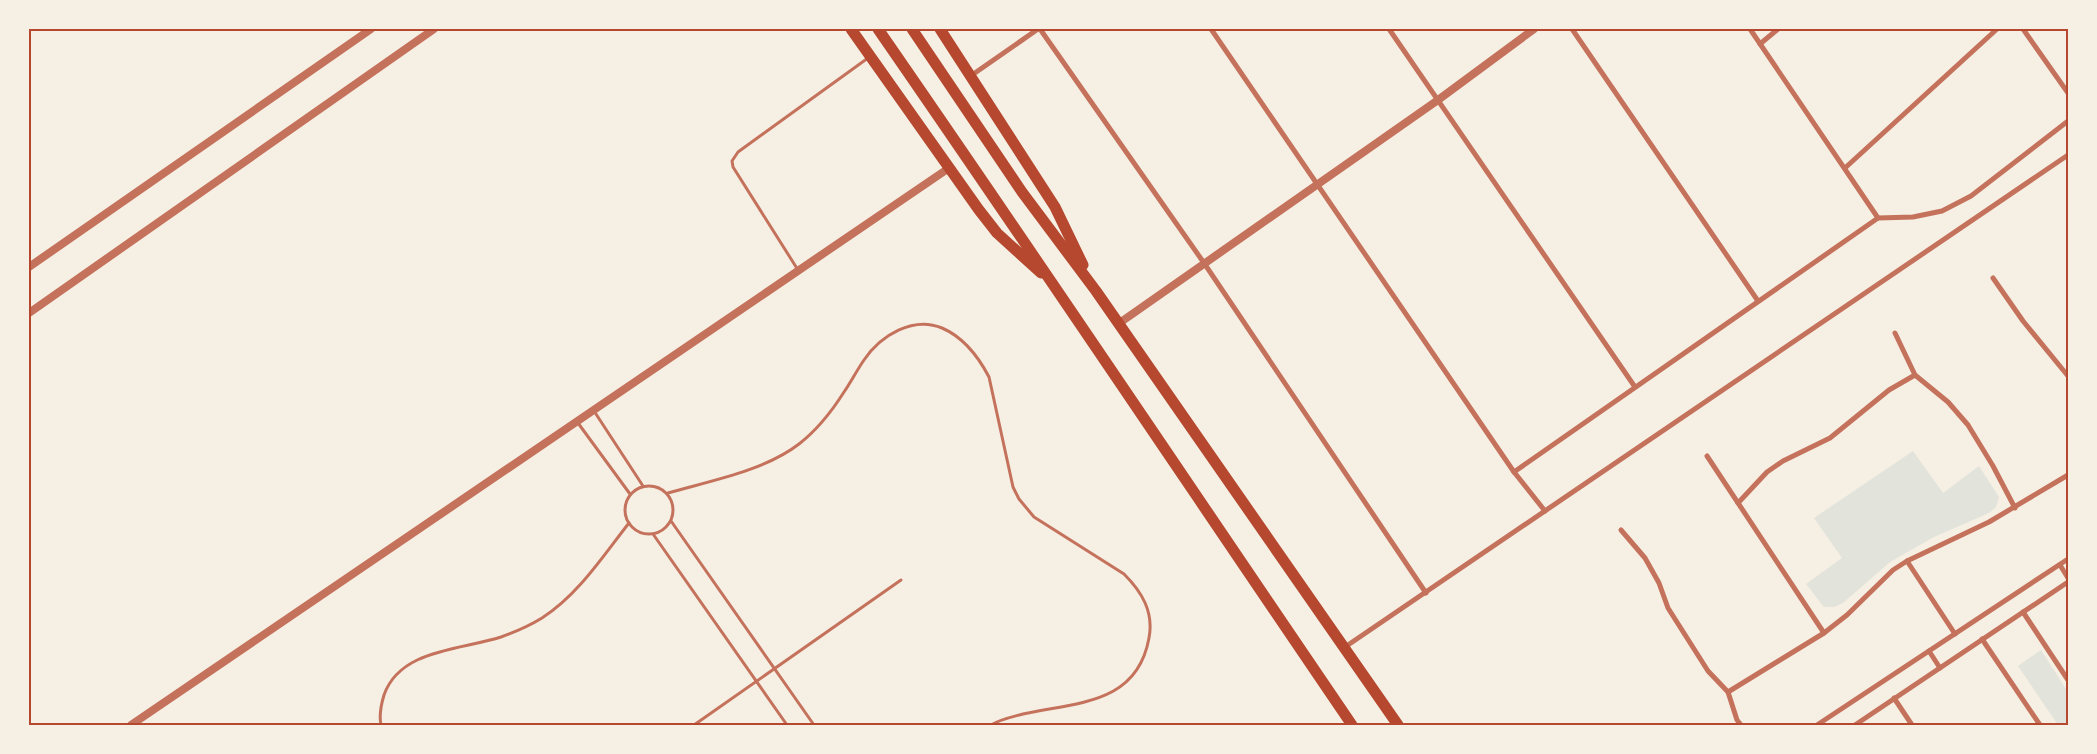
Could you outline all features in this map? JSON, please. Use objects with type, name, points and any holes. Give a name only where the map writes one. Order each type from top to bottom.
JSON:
[{"type":"highway","points":[[851,29],[949,168],[998,233],[1053,284]]},
{"type":"highway","points":[[878,29],[1001,206],[1352,725]]},
{"type":"highway","points":[[912,29],[1022,192],[1096,291],[1398,725]]},
{"type":"highway","points":[[940,29],[972,75],[1056,207],[1096,291]]},
{"type":"street","points":[[29,267],[371,29]]},
{"type":"street","points":[[29,313],[434,29]]},
{"type":"street","points":[[972,75],[1039,29],[1204,262],[1426,593]]},
{"type":"street","points":[[1211,29],[1514,472],[1545,511]]},
{"type":"street","points":[[1389,29],[1635,387]]},
{"type":"street","points":[[1118,324],[1438,100],[1534,29]]},
{"type":"street","points":[[1572,29],[1758,301]]},
{"type":"street","points":[[1750,29],[1878,218]]},
{"type":"street","points":[[1760,44],[1778,29]]},
{"type":"street","points":[[1845,168],[1997,29]]},
{"type":"street","points":[[2023,29],[2068,93]]},
{"type":"street","points":[[1514,472],[1878,218],[1913,217],[1942,211],[1971,196],[2068,121]]},
{"type":"street","points":[[1344,648],[2068,155]]},
{"type":"street","points":[[131,725],[949,168]]},
{"type":"street","points":[[1993,278],[2023,321],[2068,376]]},
{"type":"street","points":[[1895,333],[1915,375],[1948,402],[1968,425],[1993,466],[2015,508]]},
{"type":"street","points":[[1738,503],[1767,472],[1783,461],[1830,438],[1889,390],[1915,375]]},
{"type":"street","points":[[1707,456],[1824,632]]},
{"type":"street","points":[[1728,692],[1824,632],[1847,615],[1893,570],[1907,561],[2015,508],[2068,475]]},
{"type":"street","points":[[1621,530],[1646,558],[1659,583],[1668,608],[1708,671],[1728,692],[1741,725]]},
{"type":"street","points":[[1817,725],[2068,559]]},
{"type":"street","points":[[1907,561],[1955,634]]},
{"type":"street","points":[[2060,564],[2068,578]]},
{"type":"street","points":[[1855,725],[2068,582]]},
{"type":"street","points":[[2023,612],[2068,680]]},
{"type":"street","points":[[1982,639],[2040,725]]},
{"type":"street","points":[[1929,651],[1940,668]]},
{"type":"street","points":[[1894,698],[1912,725]]},
{"type":"lane","points":[[799,270],[733,167],[732,162],[738,152],[870,56]]},
{"type":"lane","points":[[668,493],[742,472],[776,458],[797,446],[820,424],[844,393],[864,359],[875,346],[905,326],[925,323],[934,325],[960,338],[981,362],[988,377],[1019,500],[1034,517],[1124,574],[1143,597],[1148,611],[1150,631],[1147,652],[1139,670],[1122,687],[1104,697],[1010,717],[991,725]]},
{"type":"lane","points":[[593,411],[643,486]]},
{"type":"lane","points":[[578,422],[630,494]]},
{"type":"lane","points":[[652,485],[668,493],[674,507],[671,521],[660,532],[653,534],[640,532],[629,523],[626,518],[625,506],[630,494],[643,486],[652,485]]},
{"type":"lane","points":[[671,521],[814,725]]},
{"type":"lane","points":[[381,725],[381,704],[387,688],[396,676],[409,665],[429,655],[499,637],[527,627],[544,617],[562,603],[580,584],[629,523]]},
{"type":"lane","points":[[653,534],[786,725]]},
{"type":"lane","points":[[694,725],[901,580]]},
{"type":"shaded area","points":[[1913,451],[1943,493],[1979,466],[1999,497],[1996,507],[1989,513],[1934,537],[1890,562],[1843,603],[1834,607],[1824,607],[1806,584],[1842,558],[1814,518]]},
{"type":"shaded area","points":[[2041,650],[2068,692],[2068,725],[2058,725],[2018,666]]}]
